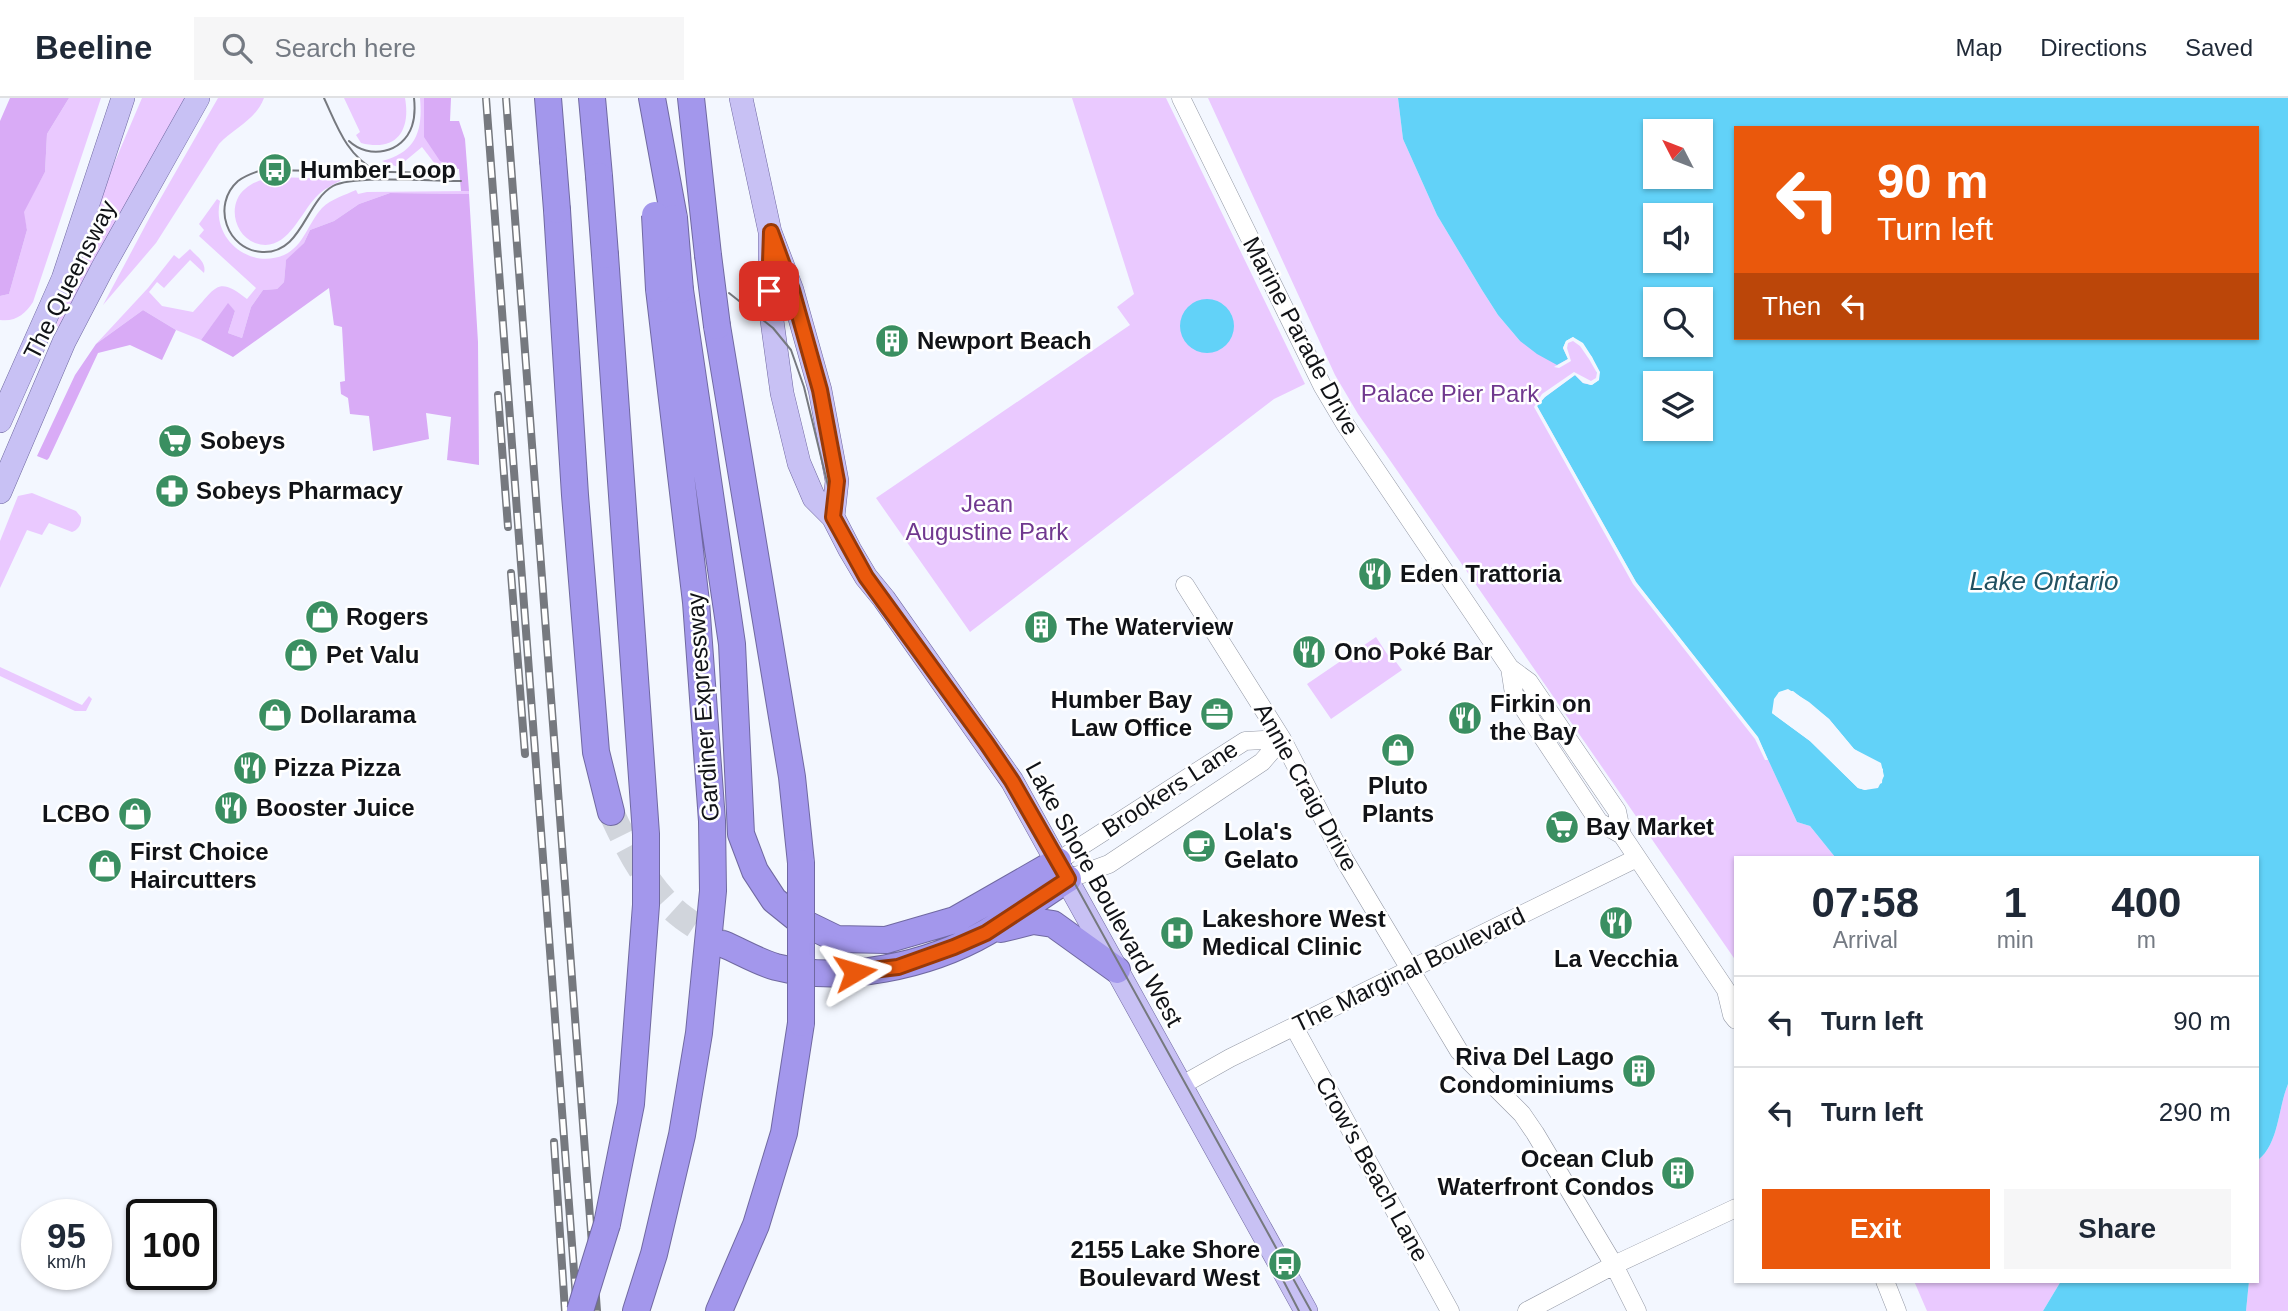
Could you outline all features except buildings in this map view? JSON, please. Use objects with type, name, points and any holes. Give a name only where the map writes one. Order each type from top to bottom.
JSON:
[{"type":"highway","points":[[548,98],[575,495],[596,752],[611,812]]},
{"type":"highway","points":[[580,1311],[607,1224],[631,1104],[646,905],[646,834],[592,98]]},
{"type":"highway","points":[[646,98],[664,216]]},
{"type":"highway","points":[[652,98],[669,289],[732,644],[741,834],[755,871],[774,900],[800,921],[837,939],[886,940],[955,920],[1063,870]]},
{"type":"highway","points":[[691,98],[717,326],[789,752],[801,863],[801,1023],[784,1133],[756,1225],[719,1311]]},
{"type":"highway","name":"Gardiner Expressway","points":[[636,1311],[654,1254],[682,1135],[699,1033],[713,891],[712,821],[696,602],[669,289]]},
{"type":"highway","points":[[986,933],[1063,870]]},
{"type":"highway","points":[[723,944],[776,967],[834,975],[898,967],[986,933],[1033,922],[1054,924],[1117,970]]},
{"type":"main road","name":"The Queensway","points":[[0,421],[63,279],[123,98]]},
{"type":"main road","name":"The Queensway","points":[[0,492],[64,342],[198,98]]},
{"type":"main road","name":"Lake Shore Boulevard West","points":[[741,98],[771,232],[792,290],[820,390],[837,481],[833,517]]},
{"type":"main road","name":"Lake Shore Boulevard West","points":[[771,232],[770,306],[782,393],[799,463],[814,498],[833,517],[866,577],[1012,781],[1306,1311]]},
{"type":"street","name":"Marine Parade Drive","points":[[1181,98],[1322,387],[1510,668],[1530,682],[1617,811],[1622,835],[1731,993],[1734,1018]]},
{"type":"street","name":"Annie Craig Drive","points":[[1185,585],[1282,739],[1344,859],[1459,1051],[1522,1114],[1614,1265],[1637,1311]]},
{"type":"street","name":"Brookers Lane","points":[[1063,870],[1245,741],[1282,739]]},
{"type":"street","name":"Brookers Lane","points":[[1063,870],[1109,864],[1262,762],[1282,739]]},
{"type":"street","name":"The Marginal Boulevard","points":[[1182,1085],[1230,1058],[1637,858]]},
{"type":"street","name":"Crow's Beach Lane","points":[[1294,1027],[1450,1311]]},
{"type":"street","points":[[1527,1311],[1614,1265],[1734,1209]]},
{"type":"street","points":[[1886,1283],[1897,1311]]},
{"type":"green space","points":[[69,98],[101,98],[33,302],[20,316],[11,320],[0,320],[0,296],[9,294],[27,230],[23,212],[45,172],[47,134]]},
{"type":"green space","points":[[142,98],[187,98],[59,327],[56,326],[107,180]]},
{"type":"green space","points":[[218,98],[264,98],[256,112],[219,144],[156,243],[103,305],[151,215]]},
{"type":"green space","points":[[344,98],[405,98],[406,120],[403,129],[392,141],[383,144],[361,143],[356,135],[360,132]]},
{"type":"green space","points":[[420,98],[424,98],[425,107],[459,169],[445,170],[435,164],[422,147],[398,167],[382,161],[403,152],[415,138],[420,120]]},
{"type":"green space","name":"Jean Augustine Park","points":[[1072,98],[1166,98],[1305,384],[1274,399],[970,632],[876,498],[1130,325],[1117,307],[1134,294]]},
{"type":"green space","name":"Palace Pier Park","points":[[1208,98],[1398,98],[1403,139],[1437,215],[1498,315],[1520,341],[1563,348],[1573,337],[1592,357],[1599,380],[1537,406],[1636,582],[1758,738],[1797,822],[1810,826],[1834,856],[1734,856],[1734,958],[1358,414],[1335,375]]},
{"type":"green space","points":[[275,177],[343,179],[319,194],[283,238],[266,245],[255,243],[242,233],[238,226],[235,219],[236,203],[239,195],[248,186]]},
{"type":"green space","points":[[356,190],[358,194],[367,192],[469,191],[469,194],[390,193],[359,204],[334,221],[310,230],[304,243],[286,261],[284,282],[277,289],[263,290],[251,307],[242,338],[228,333],[235,311],[228,304],[201,340],[176,330],[143,310],[96,344],[148,288],[174,255],[179,259],[190,249],[202,262],[204,273],[190,260],[164,288],[157,282],[149,292],[162,306],[193,312],[212,291],[223,286],[247,299],[256,288],[199,236],[204,230],[199,224],[217,199],[220,201],[221,227],[235,248],[258,258],[271,259],[291,251],[326,205]]},
{"type":"green space","points":[[32,493],[76,511],[81,517],[80,524],[72,532],[49,523],[42,535],[27,530],[0,588],[0,541],[18,496]]},
{"type":"green space","points":[[1376,637],[1393,663],[1396,662],[1402,670],[1331,719],[1307,684]]},
{"type":"green space","points":[[0,667],[82,705],[89,696],[92,699],[86,711],[75,711],[0,676]]},
{"type":"green space","points":[[2288,1084],[2288,1311],[2246,1311],[2249,1283],[2259,1283],[2259,1159],[2274,1135]]},
{"type":"green space","points":[[1915,1283],[2060,1283],[2043,1311],[1927,1311]]},
{"type":"shaded area","points":[[10,98],[69,98],[47,134],[45,172],[24,212],[27,230],[9,294],[0,296],[0,121]]},
{"type":"shaded area","points":[[424,98],[451,98],[450,121],[459,121],[465,139],[469,191],[461,191],[459,169],[440,161],[424,137]]},
{"type":"shaded area","points":[[390,193],[469,194],[478,342],[479,465],[447,460],[451,417],[426,413],[429,439],[373,451],[369,416],[350,414],[348,398],[341,394],[340,382],[345,381],[342,327],[334,325],[329,288],[233,357],[201,340],[228,303],[235,311],[228,333],[242,338],[251,307],[263,290],[277,289],[284,282],[286,260],[304,243],[310,230],[334,221],[359,204]]},
{"type":"shaded area","points":[[143,310],[176,330],[162,360],[130,345],[98,353],[49,458],[47,460],[37,456],[75,375],[96,344]]},
{"type":"water","name":"Lake Ontario","points":[[1398,98],[2288,98],[2288,1084],[2274,1135],[2259,1159],[2259,856],[1834,856],[1810,826],[1797,822],[1758,738],[1636,582],[1537,406],[1575,375],[1583,383],[1591,385],[1599,380],[1592,357],[1573,337],[1566,341],[1563,348],[1568,359],[1557,365],[1537,354],[1520,341],[1498,315],[1437,215],[1403,139]],"holes":[[[1793,691],[1829,719],[1854,749],[1883,769],[1882,783],[1865,790],[1858,788],[1810,741],[1772,713],[1779,692]]]},
{"type":"water","points":[[1212,299],[1222,303],[1230,311],[1234,326],[1230,341],[1222,349],[1202,353],[1192,349],[1184,341],[1180,321],[1184,311],[1192,303]]},
{"type":"water","points":[[2060,1283],[2249,1283],[2246,1311],[2043,1311]]},
{"type":"pier","points":[[1573,337],[1583,343],[1592,357],[1600,372],[1599,380],[1592,385],[1583,383],[1575,375],[1537,406],[1636,582],[1758,737],[1768,760],[1765,760],[1755,739],[1633,584],[1534,407],[1542,394],[1574,372],[1591,381],[1596,378],[1597,373],[1589,359],[1573,341],[1568,343],[1567,348],[1571,361],[1559,368],[1554,367],[1568,359],[1563,348],[1566,341]]},
{"type":"pier","points":[[1788,689],[1809,702],[1829,719],[1854,749],[1881,763],[1884,776],[1878,788],[1858,788],[1810,741],[1772,713],[1774,699],[1779,692]],"holes":[[[1788,693],[1827,721],[1852,752],[1878,766],[1881,776],[1876,785],[1860,784],[1813,739],[1775,711],[1777,701]]]},
{"type":"tunnel","points":[[611,812],[623,838],[653,887],[684,918],[723,944]]},
{"type":"tram line","points":[[324,98],[350,148],[357,157],[376,171]]},
{"type":"tram line","points":[[349,141],[357,147],[375,152],[393,148],[408,135],[412,126],[414,98]]},
{"type":"tram line","points":[[453,173],[262,170],[238,181],[225,202],[224,213],[232,235],[250,249],[262,252],[286,245],[316,203],[333,186],[375,180],[461,181]]},
{"type":"tram line","points":[[729,293],[773,328],[791,350],[804,387],[829,490],[847,533],[877,581],[1017,779],[1311,1311]]},
{"type":"tram line","points":[[1283,1280],[1299,1311]]},
{"type":"railway","points":[[486,98],[577,1311]]},
{"type":"railway","points":[[506,98],[597,1311]]},
{"type":"railway","points":[[498,395],[508,527]]},
{"type":"railway","points":[[511,573],[525,754]]},
{"type":"railway","points":[[554,1142],[565,1311]]},
{"type":"place","name":"Humber Loop","points":[[275,170]]},
{"type":"place","name":"Newport Beach","points":[[892,341]]},
{"type":"place","name":"Sobeys","points":[[175,441]]},
{"type":"place","name":"Sobeys Pharmacy","points":[[172,491]]},
{"type":"place","name":"Eden Trattoria","points":[[1375,574]]},
{"type":"place","name":"Rogers","points":[[322,617]]},
{"type":"place","name":"The Waterview","points":[[1041,627]]},
{"type":"place","name":"Ono Poké Bar","points":[[1309,652]]},
{"type":"place","name":"Pet Valu","points":[[301,655]]},
{"type":"place","name":"Humber Bay Law Office","points":[[1217,714]]},
{"type":"place","name":"Dollarama","points":[[275,715]]},
{"type":"place","name":"Firkin on the Bay","points":[[1465,718]]},
{"type":"place","name":"Pluto Plants","points":[[1398,750]]},
{"type":"place","name":"Pizza Pizza","points":[[250,768]]},
{"type":"place","name":"Booster Juice","points":[[231,808]]},
{"type":"place","name":"LCBO","points":[[135,814]]},
{"type":"place","name":"Bay Market","points":[[1562,827]]},
{"type":"place","name":"Lola's Gelato","points":[[1199,846]]},
{"type":"place","name":"First Choice Haircutters","points":[[105,866]]},
{"type":"place","name":"La Vecchia","points":[[1616,923]]},
{"type":"place","name":"Lakeshore West Medical Clinic","points":[[1177,933]]},
{"type":"place","name":"Riva Del Lago Condominiums","points":[[1639,1071]]},
{"type":"place","name":"Ocean Club Waterfront Condos","points":[[1678,1173]]},
{"type":"place","name":"2155 Lake Shore Boulevard West","points":[[1285,1264]]},
{"type":"route","points":[[769,291],[771,232],[792,290],[820,390],[837,481],[833,517],[866,577],[1012,781],[1068,879],[986,933],[954,947],[898,967],[855,972]]}]
